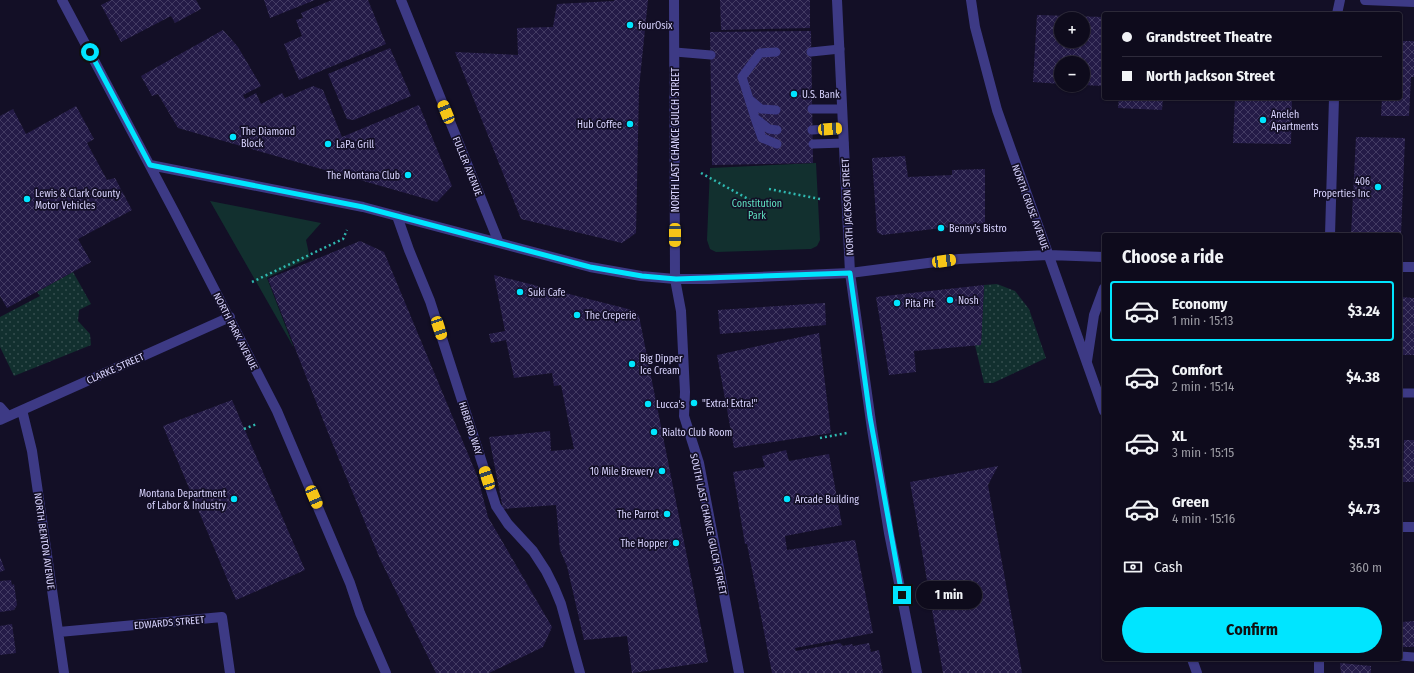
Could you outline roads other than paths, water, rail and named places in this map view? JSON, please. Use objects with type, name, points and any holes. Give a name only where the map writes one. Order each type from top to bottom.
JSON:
[{"type":"street","name":"NORTH PARK AVENUE","points":[[62,0],[230,317],[277,411],[350,583],[360,613],[386,673]]},
{"type":"street","name":"FULLER AVENUE","points":[[401,0],[499,243]]},
{"type":"street","name":"NORTH LAST CHANCE GULCH STREET","points":[[674,0],[676,279]]},
{"type":"street","name":"NORTH JACKSON STREET","points":[[837,0],[850,273],[872,429],[917,673]]},
{"type":"street","name":"NORTH CRUSE AVENUE","points":[[971,0],[975,27],[996,110],[1102,405]]},
{"type":"street","points":[[1337,12],[1340,0]]},
{"type":"street","points":[[1365,0],[1414,2]]},
{"type":"street","points":[[1330,233],[1334,100]]},
{"type":"street","points":[[150,165],[363,207],[590,267],[642,276],[676,279],[850,273],[958,259],[1048,255],[1102,257]]},
{"type":"street","name":"HIBBERD WAY","points":[[397,216],[432,308],[496,506],[508,524],[533,551],[546,571],[562,604],[580,673]]},
{"type":"street","points":[[1402,267],[1414,267]]},
{"type":"street","name":"SOUTH LAST CHANCE GULCH STREET","points":[[676,279],[681,311],[685,392],[684,416],[698,463],[739,673]]},
{"type":"street","points":[[1087,363],[1094,315],[1102,293]]},
{"type":"street","name":"CLARKE STREET","points":[[4,418],[230,317]]},
{"type":"street","points":[[0,407],[4,418]]},
{"type":"street","name":"NORTH BENTON AVENUE","points":[[22,410],[32,451],[64,673]]},
{"type":"street","points":[[1402,526],[1414,527]]},
{"type":"street","name":"EDWARDS STREET","points":[[59,632],[222,617],[230,673]]},
{"type":"street","points":[[1193,661],[1197,673]]},
{"type":"street","points":[[1318,673],[1319,661]]},
{"type":"lane","points":[[811,52],[840,49]]},
{"type":"lane","points":[[675,52],[711,55]]},
{"type":"lane","points":[[776,52],[760,53],[742,77],[762,138],[778,144]]},
{"type":"lane","points":[[749,99],[760,109],[776,110]]},
{"type":"lane","points":[[812,109],[842,109]]},
{"type":"lane","points":[[755,118],[769,129],[777,130]]},
{"type":"lane","points":[[812,130],[843,128]]},
{"type":"lane","points":[[813,144],[844,143]]},
{"type":"lane","points":[[1402,393],[1414,394]]},
{"type":"lane","points":[[1402,656],[1414,657]]},
{"type":"place","name":"fourOsix","points":[[630,25]]},
{"type":"place","name":"U.S. Bank","points":[[794,94]]},
{"type":"place","name":"Aneleh Apartments","points":[[1263,120]]},
{"type":"place","name":"Hub Coffee","points":[[630,124]]},
{"type":"place","name":"The Diamond Block","points":[[233,137]]},
{"type":"place","name":"LaPa Grill","points":[[328,144]]},
{"type":"place","name":"The Montana Club","points":[[408,175]]},
{"type":"place","name":"406 Properties Inc","points":[[1378,187]]},
{"type":"place","name":"Lewis & Clark County Motor Vehicles","points":[[27,199]]},
{"type":"place","name":"Benny's Bistro","points":[[941,228]]},
{"type":"place","name":"Suki Cafe","points":[[520,292]]},
{"type":"place","name":"Nosh","points":[[950,300]]},
{"type":"place","name":"Pita Pit","points":[[897,303]]},
{"type":"place","name":"The Creperie","points":[[577,315]]},
{"type":"place","name":"Big Dipper Ice Cream","points":[[632,364]]},
{"type":"place","name":"\"Extra! Extra!\"","points":[[694,403]]},
{"type":"place","name":"Lucca's","points":[[648,404]]},
{"type":"place","name":"Rialto Club Room","points":[[654,432]]},
{"type":"place","name":"10 Mile Brewery","points":[[662,471]]},
{"type":"place","name":"Montana Department of Labor & Industry","points":[[234,499]]},
{"type":"place","name":"Arcade Building","points":[[787,499]]},
{"type":"place","name":"The Parrot","points":[[667,514]]},
{"type":"place","name":"The Hopper","points":[[676,543]]},
{"type":"park label","name":"Constitution Park","points":[[757,208]]}]
